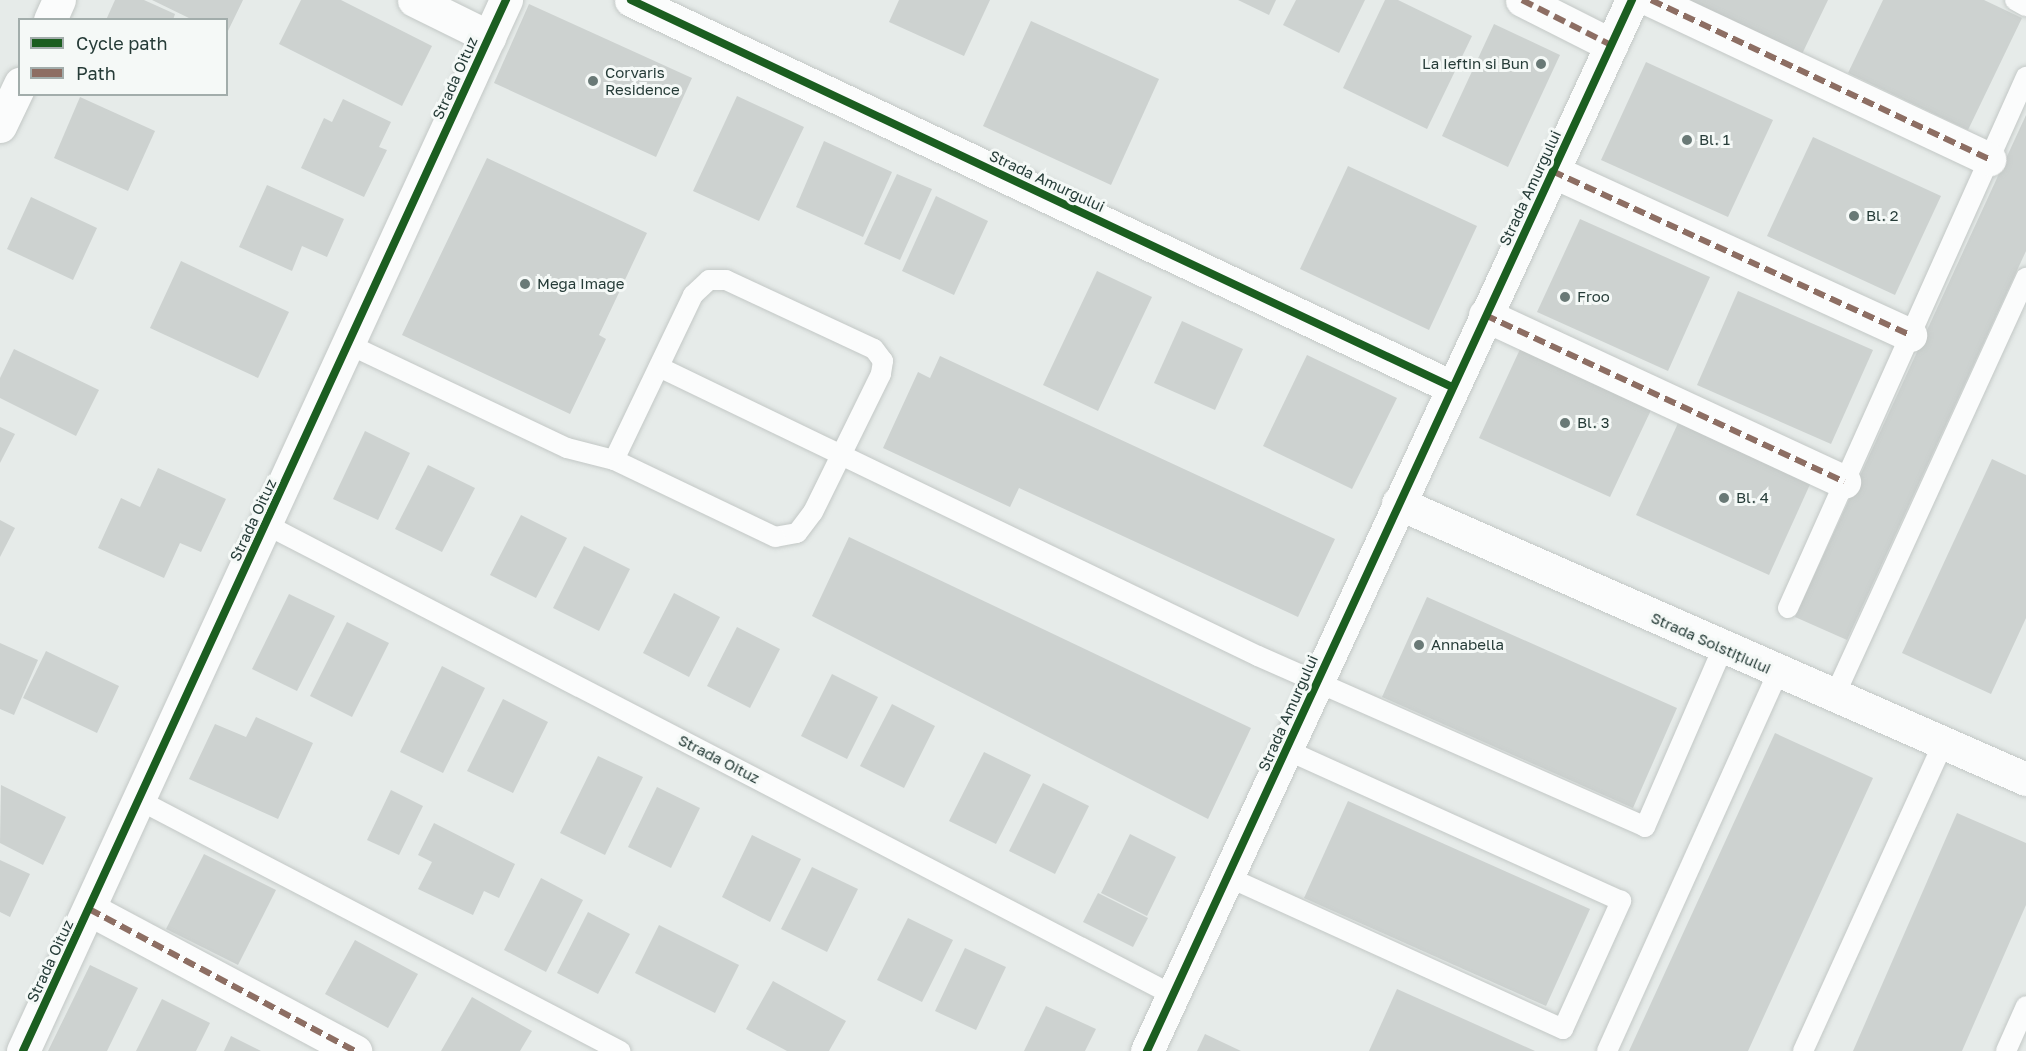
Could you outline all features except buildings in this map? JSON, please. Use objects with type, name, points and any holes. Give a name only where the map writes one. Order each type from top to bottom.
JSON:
[{"type":"street","points":[[51,18],[59,0]]},
{"type":"street","points":[[414,0],[489,36]]},
{"type":"street","name":"Strada Oituz","points":[[23,1051],[265,524],[350,345],[506,0]]},
{"type":"street","name":"Strada Amurgului","points":[[631,0],[1452,387]]},
{"type":"street","points":[[1522,0],[1611,45]]},
{"type":"street","name":"Strada Amurgului","points":[[1147,1051],[1632,0]]},
{"type":"street","points":[[1651,0],[1989,159]]},
{"type":"street","points":[[0,126],[18,88]]},
{"type":"street","points":[[1552,171],[1910,336]]},
{"type":"street","points":[[1485,315],[1844,482]]},
{"type":"street","name":"Strada Solstițiului","points":[[1398,503],[1778,673],[2026,779]]},
{"type":"street","points":[[89,909],[355,1051]]},
{"type":"lane","points":[[2015,0],[2026,6]]},
{"type":"lane","points":[[1788,608],[2026,77]]},
{"type":"lane","points":[[1834,697],[2026,278]]},
{"type":"lane","points":[[350,345],[567,448],[614,460],[775,537],[797,533],[813,512],[881,374],[883,361],[874,349],[726,280],[709,280],[693,295],[614,460]]},
{"type":"lane","points":[[659,367],[1316,683],[1645,826],[1723,648]]},
{"type":"lane","name":"Strada Oituz","points":[[265,524],[1173,995]]},
{"type":"lane","points":[[1607,1051],[1778,673]]},
{"type":"lane","points":[[1803,1051],[1943,744]]},
{"type":"lane","points":[[1228,877],[1563,1029],[1612,923],[1621,901],[1286,750]]},
{"type":"lane","points":[[139,800],[620,1051]]},
{"type":"lane","points":[[2006,1051],[2026,1006]]},
{"type":"marked path","points":[[1522,0],[1611,45]]},
{"type":"marked path","points":[[1651,0],[1989,159]]},
{"type":"marked path","points":[[1552,171],[1910,335]]},
{"type":"marked path","points":[[1485,315],[1844,482]]},
{"type":"marked path","points":[[89,909],[355,1051]]},
{"type":"cycle path","points":[[23,1051],[506,0]]},
{"type":"cycle path","points":[[631,0],[1452,387]]},
{"type":"cycle path","points":[[1147,1051],[1632,0]]},
{"type":"place","name":"La Ieftin si Bun","points":[[1541,64]]},
{"type":"place","name":"Corvaris Residence","points":[[593,81]]},
{"type":"place","name":"Bl. 1","points":[[1687,140]]},
{"type":"place","name":"Bl. 2","points":[[1854,216]]},
{"type":"place","name":"Mega Image","points":[[525,284]]},
{"type":"place","name":"Froo","points":[[1565,297]]},
{"type":"place","name":"Bl. 3","points":[[1565,423]]},
{"type":"place","name":"Bl. 4","points":[[1724,498]]},
{"type":"place","name":"Annabella","points":[[1419,645]]}]
